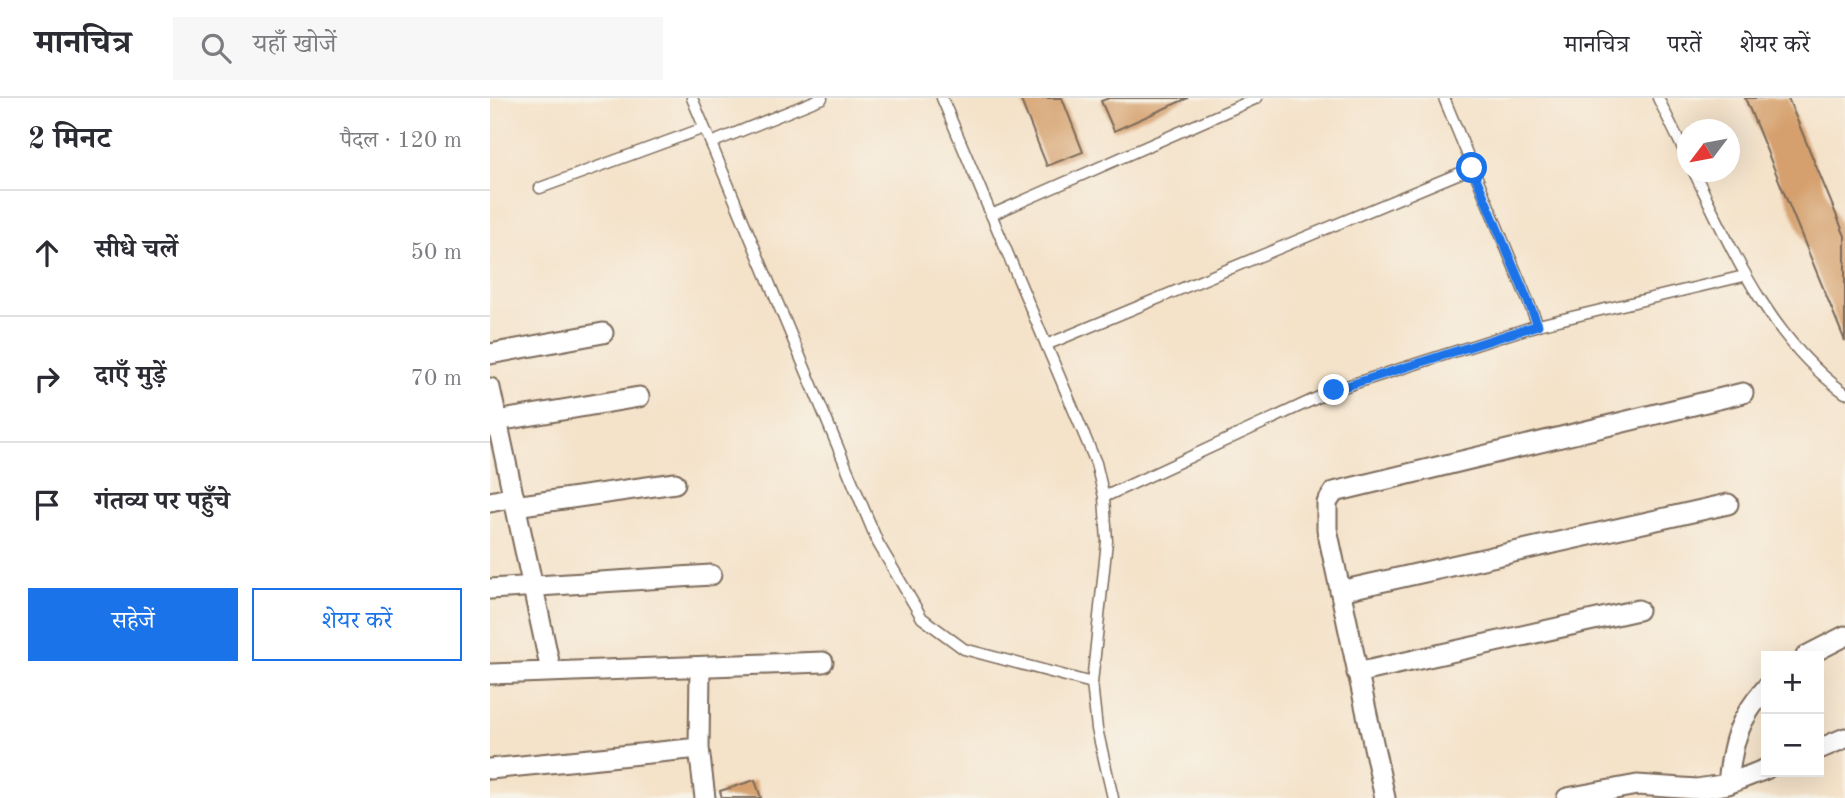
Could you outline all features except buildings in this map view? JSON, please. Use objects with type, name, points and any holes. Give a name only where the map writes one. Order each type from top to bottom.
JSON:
[{"type":"street","points":[[490,354],[603,333]]},
{"type":"street","points":[[490,388],[551,671]]},
{"type":"street","points":[[1385,798],[1327,529],[1326,503],[1334,492],[1743,393]]},
{"type":"street","points":[[494,415],[639,397]]},
{"type":"street","points":[[490,502],[675,484]]},
{"type":"street","points":[[1340,591],[1728,503]]},
{"type":"street","points":[[490,589],[711,575]]},
{"type":"street","points":[[1357,673],[1638,610]]},
{"type":"street","points":[[1816,651],[1845,636]]},
{"type":"street","points":[[490,674],[823,662]]},
{"type":"street","points":[[700,668],[699,748],[705,798]]},
{"type":"street","points":[[1728,784],[1732,744],[1744,715],[1761,694]]},
{"type":"street","points":[[1824,746],[1845,738]]},
{"type":"street","points":[[490,769],[699,748]]},
{"type":"street","points":[[1567,798],[1637,785],[1696,789],[1728,784],[1761,771]]},
{"type":"lane","points":[[692,98],[878,543],[922,618],[964,649],[1092,683]]},
{"type":"lane","points":[[711,144],[822,98]]},
{"type":"lane","points":[[942,98],[1096,463],[1104,497],[1107,541],[1092,683],[1097,729],[1112,798]]},
{"type":"lane","points":[[991,215],[1257,98]]},
{"type":"lane","points":[[1444,98],[1538,325]]},
{"type":"lane","points":[[1658,98],[1677,137]]},
{"type":"lane","points":[[540,188],[704,128]]},
{"type":"lane","points":[[1046,345],[1472,168]]},
{"type":"lane","points":[[1698,182],[1744,276],[1798,353],[1845,393]]},
{"type":"lane","points":[[1104,497],[1334,390],[1538,325],[1744,276]]},
{"type":"route","points":[[1334,390],[1538,325],[1472,168]]}]
